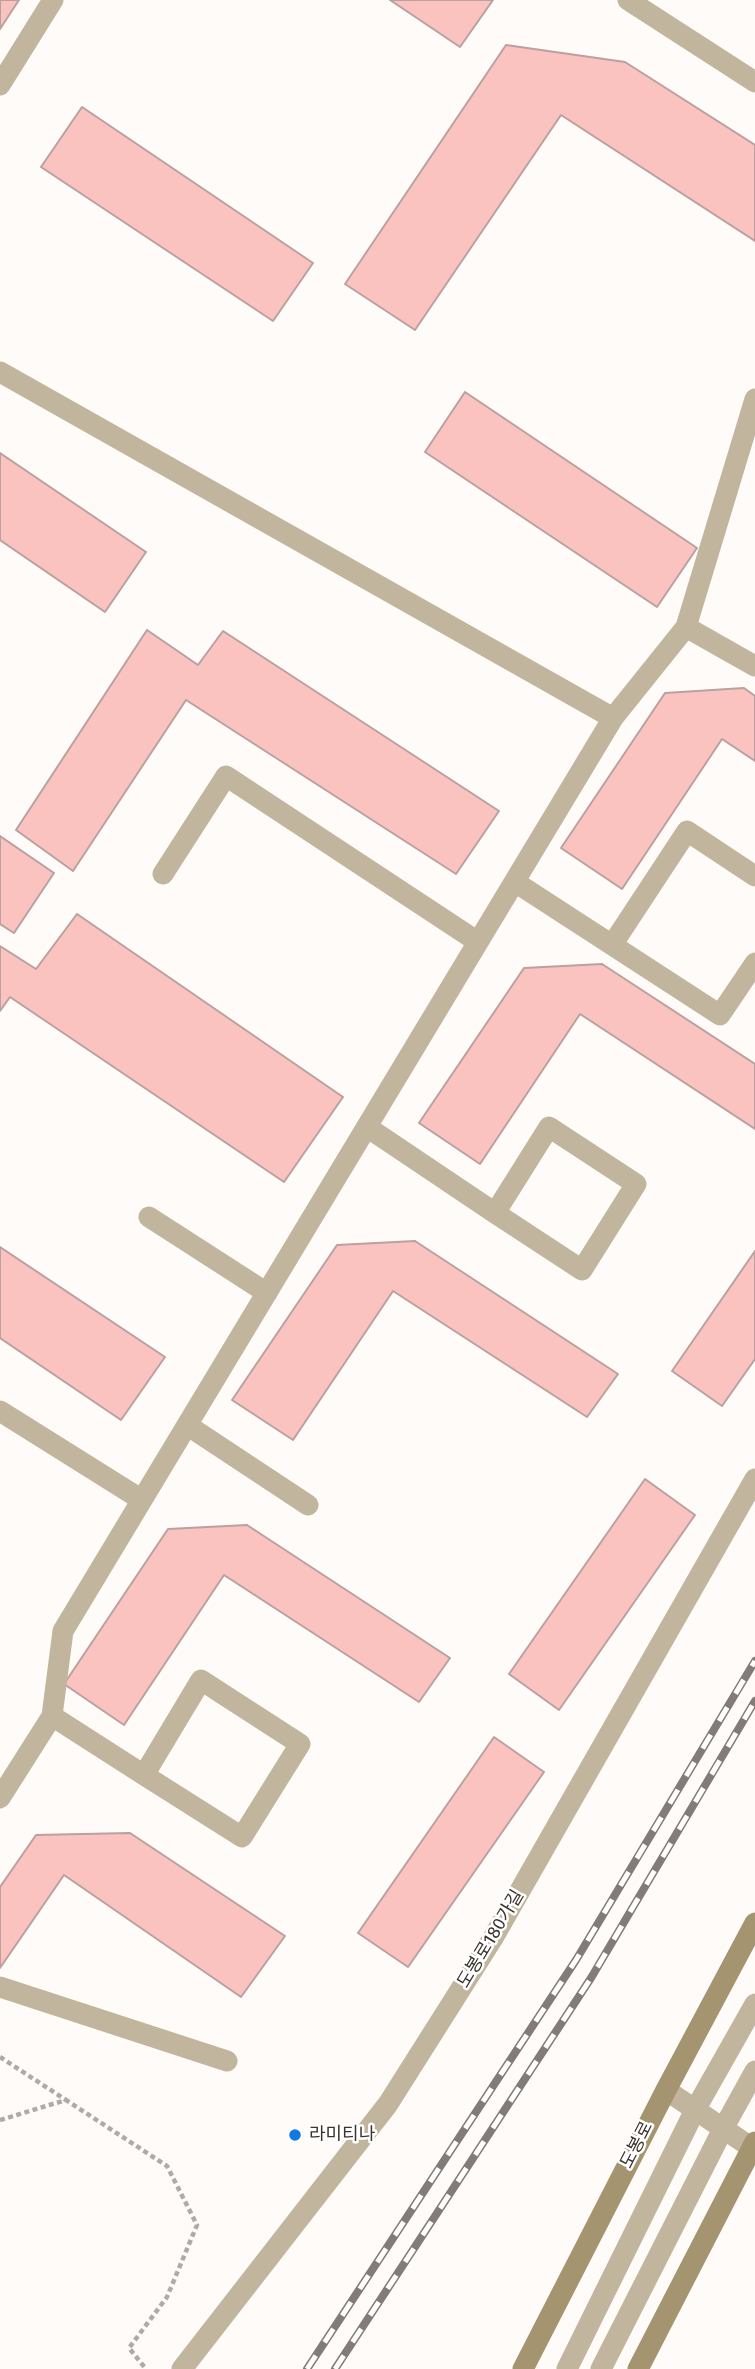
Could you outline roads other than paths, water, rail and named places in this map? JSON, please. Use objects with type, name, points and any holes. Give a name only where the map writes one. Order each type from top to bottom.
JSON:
[{"type":"main road","name":"도봉로","points":[[523,2369],[755,1923]]},
{"type":"main road","points":[[638,2369],[754,2147]]},
{"type":"street","points":[[0,85],[53,0]]},
{"type":"street","points":[[628,0],[755,82]]},
{"type":"street","points":[[0,372],[613,718]]},
{"type":"street","points":[[0,1798],[52,1716],[63,1631],[613,718],[686,627],[755,398]]},
{"type":"street","points":[[686,627],[755,666]]},
{"type":"street","points":[[163,874],[226,776],[478,942]]},
{"type":"street","points":[[612,945],[687,831],[755,876]]},
{"type":"street","points":[[515,882],[720,1015],[755,963]]},
{"type":"street","points":[[367,1127],[495,1213],[582,1270],[636,1184],[549,1127],[495,1213]]},
{"type":"street","points":[[149,1217],[267,1293]]},
{"type":"street","points":[[0,1411],[142,1500]]},
{"type":"street","points":[[187,1425],[308,1505]]},
{"type":"street","name":"도봉로180가길","points":[[182,2369],[388,2104],[493,1938],[755,1479]]},
{"type":"street","points":[[52,1716],[144,1775],[242,1837],[300,1744],[201,1681],[144,1775]]},
{"type":"street","points":[[0,1987],[227,2062]]},
{"type":"street","points":[[567,2369],[695,2110],[755,2004]]},
{"type":"street","points":[[601,2369],[755,2071]]},
{"type":"street","points":[[666,2090],[754,2147]]},
{"type":"railway","points":[[307,2369],[576,1960],[755,1661]]},
{"type":"railway","points":[[335,2369],[591,1978],[755,1701]]},
{"type":"place","name":"라미티나","points":[[295,2135]]}]
